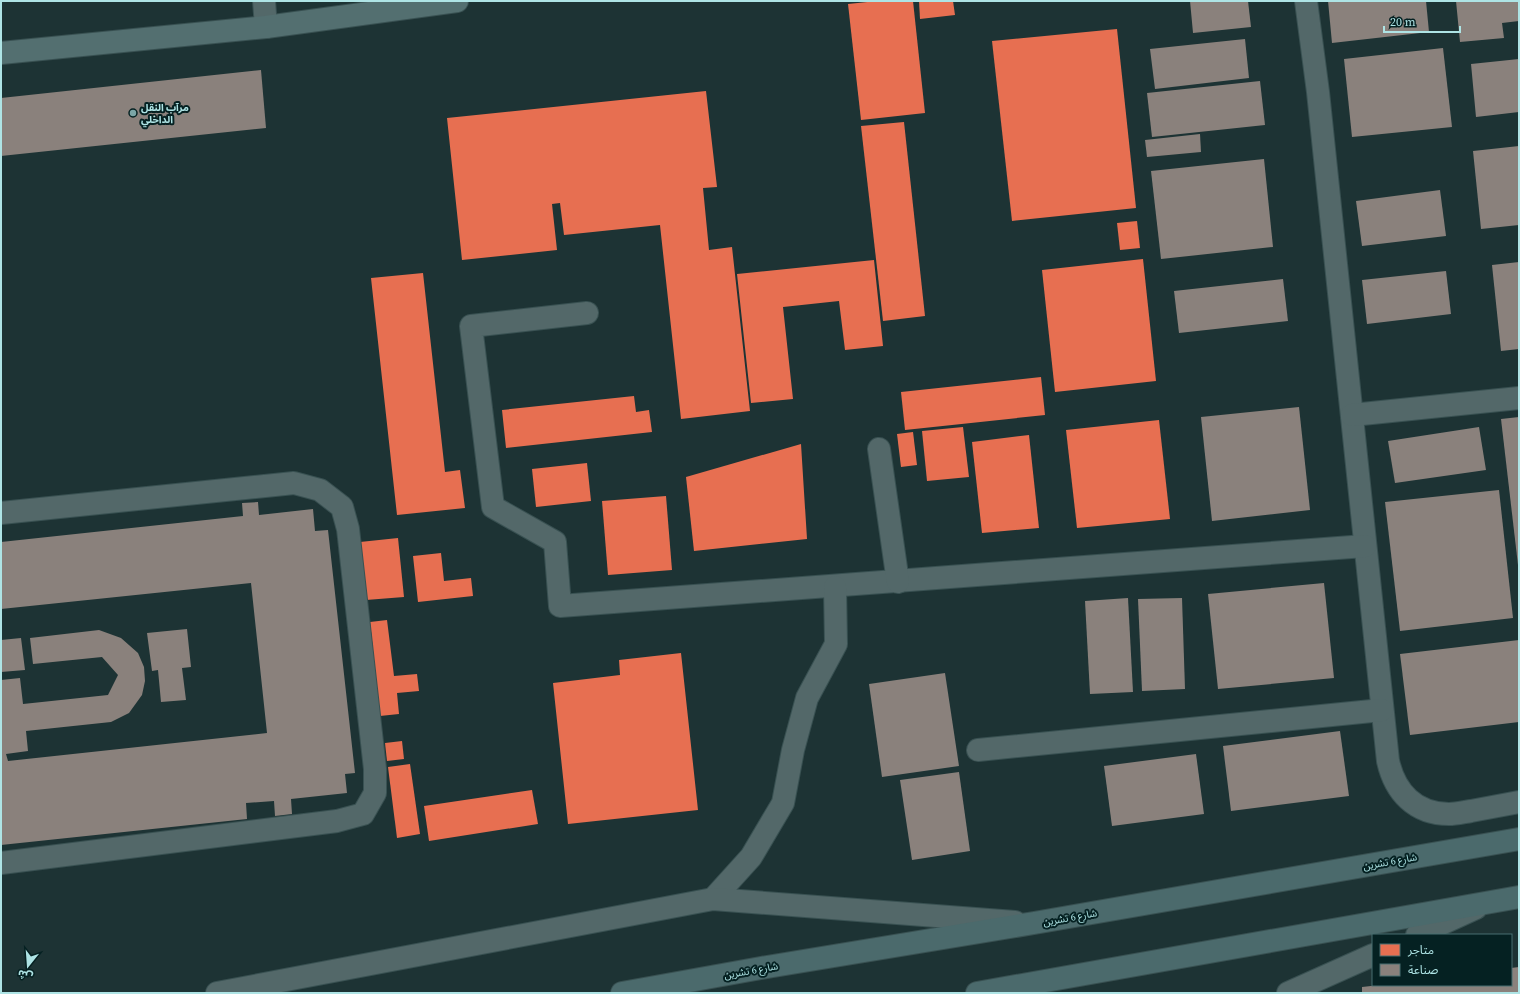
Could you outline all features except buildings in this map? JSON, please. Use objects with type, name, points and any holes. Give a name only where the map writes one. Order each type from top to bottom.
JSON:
[{"type":"highway","name":"شارع 6 تشرين","points":[[622,993],[1519,839]]},
{"type":"highway","points":[[977,993],[1519,897]]},
{"type":"main road","points":[[1,53],[266,27],[457,1]]},
{"type":"street","points":[[264,1],[266,27]]},
{"type":"street","points":[[1306,1],[1319,100],[1382,710],[1390,773],[1396,784],[1412,803],[1430,811],[1450,814],[1519,802]]},
{"type":"street","points":[[586,313],[471,326],[493,507],[555,542],[560,606],[1365,546]]},
{"type":"street","points":[[1352,415],[1519,398]]},
{"type":"street","points":[[879,449],[898,582]]},
{"type":"street","points":[[1,514],[294,483],[320,490],[342,507],[348,529],[375,769],[375,793],[363,814],[337,821],[1,863]]},
{"type":"street","points":[[713,899],[751,858],[783,803],[793,750],[807,698],[836,644],[834,586]]},
{"type":"street","points":[[978,750],[1382,710]]},
{"type":"street","points":[[218,993],[713,899],[1034,923]]},
{"type":"street","points":[[1419,934],[1489,902]]},
{"type":"street","points":[[1288,993],[1372,955]]},
{"type":"place","name":"مرآب النقل الداخلي","points":[[133,113]]}]
